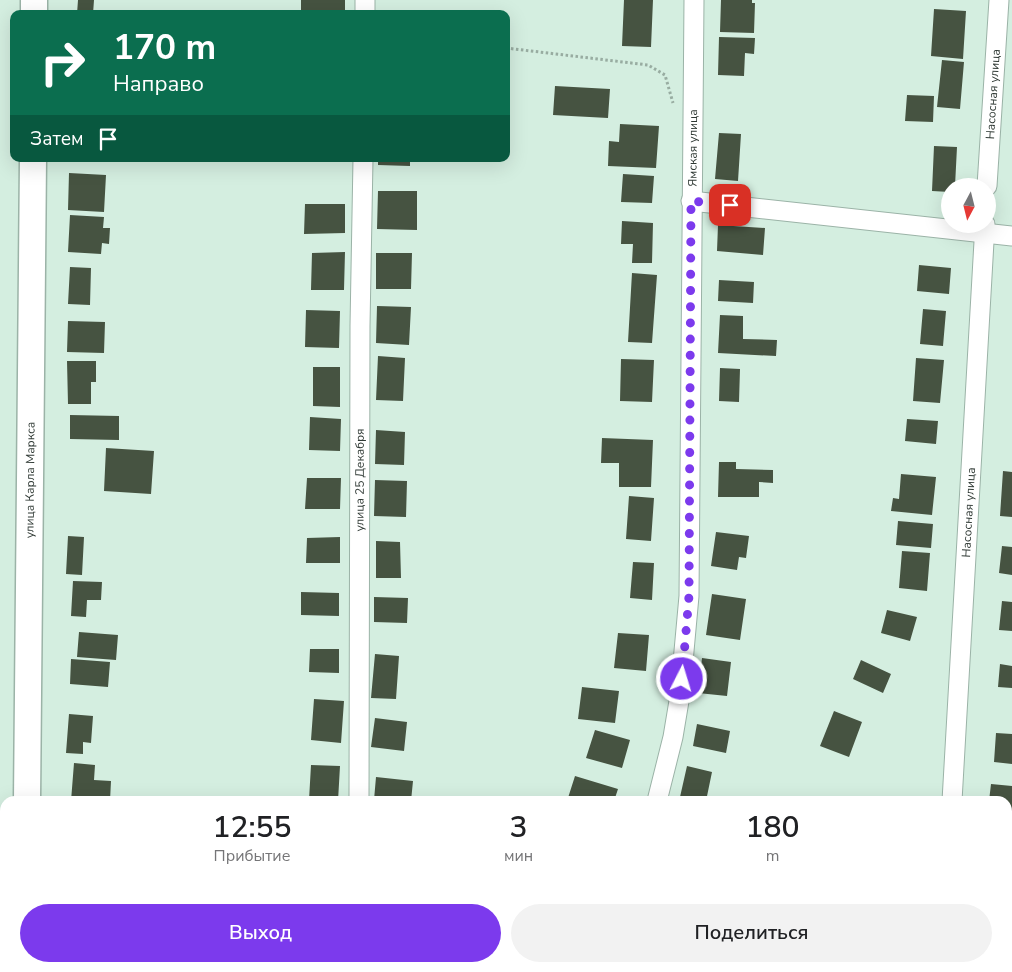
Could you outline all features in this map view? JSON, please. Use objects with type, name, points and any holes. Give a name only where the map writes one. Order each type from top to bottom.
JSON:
[{"type":"street","name":"Ямская улица","points":[[658,796],[673,737],[680,696],[689,596],[694,0]]},
{"type":"street","name":"Насосная улица","points":[[988,178],[999,0]]},
{"type":"street","name":"улица Карла Маркса","points":[[27,796],[33,162]]},
{"type":"street","name":"улица 25 Декабря","points":[[359,796],[362,162]]},
{"type":"street","points":[[691,201],[941,224]]},
{"type":"street","points":[[996,231],[1012,236]]},
{"type":"street","name":"Насосная улица","points":[[952,796],[985,233]]},
{"type":"path","points":[[510,48],[648,65],[665,75],[676,111],[692,114]]},
{"type":"building","points":[[78,0],[94,0],[93,10],[77,10]]},
{"type":"building","points":[[301,0],[345,0],[345,10],[301,10]]},
{"type":"building","points":[[624,0],[653,0],[651,47],[622,46]]},
{"type":"building","points":[[721,0],[752,0],[752,3],[755,3],[754,33],[720,32]]},
{"type":"building","points":[[934,9],[966,11],[963,59],[931,56]]},
{"type":"building","points":[[719,37],[755,38],[754,54],[745,53],[744,76],[718,75]]},
{"type":"building","points":[[942,60],[964,62],[960,109],[937,107]]},
{"type":"building","points":[[555,86],[610,89],[608,118],[553,115]]},
{"type":"building","points":[[907,95],[934,96],[933,122],[905,121]]},
{"type":"building","points":[[620,124],[659,126],[656,168],[608,166],[609,141],[619,142]]},
{"type":"building","points":[[719,133],[741,134],[738,181],[715,179]]},
{"type":"building","points":[[934,146],[957,147],[955,178],[941,178],[941,192],[932,191]]},
{"type":"building","points":[[378,162],[410,162],[410,166],[378,165]]},
{"type":"building","points":[[69,173],[106,175],[104,212],[68,210]]},
{"type":"building","points":[[623,174],[654,176],[652,203],[621,202]]},
{"type":"building","points":[[378,191],[417,191],[417,230],[377,229]]},
{"type":"building","points":[[305,204],[345,204],[345,233],[304,234]]},
{"type":"building","points":[[70,215],[104,217],[103,228],[110,228],[109,244],[102,243],[101,254],[68,252]]},
{"type":"building","points":[[622,221],[653,223],[652,263],[632,263],[633,244],[621,244]]},
{"type":"building","points":[[718,225],[765,228],[763,255],[717,251]]},
{"type":"building","points":[[345,252],[344,290],[311,290],[312,253]]},
{"type":"building","points":[[376,253],[412,253],[411,289],[376,289]]},
{"type":"building","points":[[919,265],[951,268],[949,294],[917,291]]},
{"type":"building","points":[[70,267],[91,268],[90,305],[68,304]]},
{"type":"building","points":[[632,273],[657,275],[652,343],[628,342]]},
{"type":"building","points":[[719,280],[754,282],[753,303],[718,301]]},
{"type":"building","points":[[377,306],[411,307],[409,345],[376,343]]},
{"type":"building","points":[[923,309],[946,311],[943,346],[920,344]]},
{"type":"building","points":[[306,310],[340,311],[339,348],[305,347]]},
{"type":"building","points":[[720,315],[743,316],[743,339],[777,340],[776,356],[718,353]]},
{"type":"building","points":[[68,321],[105,322],[104,353],[67,352]]},
{"type":"building","points":[[378,356],[405,358],[403,401],[376,400]]},
{"type":"building","points":[[916,358],[944,360],[940,403],[913,401]]},
{"type":"building","points":[[621,359],[654,360],[652,402],[620,401]]},
{"type":"building","points":[[67,361],[96,361],[96,382],[91,382],[91,404],[68,404]]},
{"type":"building","points":[[313,367],[340,367],[340,407],[313,406]]},
{"type":"building","points":[[720,368],[740,369],[739,402],[719,401]]},
{"type":"building","points":[[70,415],[119,416],[119,440],[70,439]]},
{"type":"building","points":[[310,417],[341,419],[340,451],[309,450]]},
{"type":"building","points":[[907,419],[938,421],[936,444],[905,441]]},
{"type":"building","points":[[376,430],[405,432],[404,465],[375,464]]},
{"type":"building","points":[[602,438],[653,440],[651,487],[619,487],[619,463],[601,463]]},
{"type":"building","points":[[106,448],[154,451],[151,494],[104,491]]},
{"type":"building","points":[[719,462],[736,462],[736,469],[773,470],[773,483],[759,482],[759,497],[718,497]]},
{"type":"building","points":[[1003,471],[1012,472],[1012,517],[1000,516]]},
{"type":"building","points":[[901,474],[936,477],[932,515],[891,511],[893,498],[899,499]]},
{"type":"building","points":[[307,478],[341,478],[340,509],[305,509]]},
{"type":"building","points":[[375,480],[407,481],[406,517],[374,516]]},
{"type":"building","points":[[629,496],[654,498],[651,541],[626,539]]},
{"type":"building","points":[[898,521],[933,524],[931,548],[896,545]]},
{"type":"building","points":[[716,532],[749,536],[746,558],[739,557],[737,570],[711,566]]},
{"type":"building","points":[[68,536],[84,537],[82,575],[66,574]]},
{"type":"building","points":[[340,537],[340,563],[306,563],[307,538]]},
{"type":"building","points":[[376,541],[400,542],[401,578],[376,578]]},
{"type":"building","points":[[1002,546],[1012,547],[1012,575],[999,573]]},
{"type":"building","points":[[902,551],[930,553],[927,591],[899,588]]},
{"type":"building","points":[[633,562],[654,563],[652,600],[630,598]]},
{"type":"building","points":[[73,581],[102,582],[101,600],[87,600],[86,617],[71,616]]},
{"type":"building","points":[[301,592],[339,593],[339,616],[301,615]]},
{"type":"building","points":[[712,594],[746,599],[740,640],[706,635]]},
{"type":"building","points":[[374,597],[408,598],[407,623],[374,622]]},
{"type":"building","points":[[1002,601],[1012,602],[1012,631],[999,630]]},
{"type":"building","points":[[887,610],[917,617],[910,641],[881,633]]},
{"type":"building","points":[[79,632],[118,635],[116,660],[77,657]]},
{"type":"building","points":[[618,633],[649,635],[646,671],[614,668]]},
{"type":"building","points":[[310,649],[339,649],[339,673],[309,672]]},
{"type":"building","points":[[375,654],[399,656],[396,699],[371,698]]},
{"type":"building","points":[[702,658],[731,662],[727,696],[698,693]]},
{"type":"building","points":[[71,659],[110,662],[108,687],[70,684]]},
{"type":"building","points":[[861,660],[891,674],[883,693],[853,679]]},
{"type":"building","points":[[1000,664],[1012,666],[1012,688],[998,687]]},
{"type":"building","points":[[582,687],[619,691],[615,723],[578,719]]},
{"type":"building","points":[[314,699],[344,701],[341,743],[311,740]]},
{"type":"building","points":[[834,711],[862,722],[849,757],[820,746]]},
{"type":"building","points":[[69,714],[93,716],[91,743],[83,742],[83,754],[66,753]]},
{"type":"building","points":[[375,718],[407,722],[404,751],[371,747]]},
{"type":"building","points":[[697,724],[730,731],[726,753],[693,746]]},
{"type":"building","points":[[595,730],[630,740],[622,768],[586,758]]},
{"type":"building","points":[[996,733],[1012,734],[1012,764],[994,762]]},
{"type":"building","points":[[74,763],[95,765],[94,780],[111,781],[110,796],[71,796]]},
{"type":"building","points":[[311,765],[340,766],[338,796],[309,796]]},
{"type":"building","points":[[687,766],[712,772],[707,796],[680,796]]},
{"type":"building","points":[[575,776],[618,789],[616,796],[569,796]]},
{"type":"building","points":[[376,777],[413,781],[412,796],[374,796]]},
{"type":"building","points":[[991,784],[1012,786],[1012,796],[990,796]]},
{"type":"route","points":[[682,679],[689,596],[691,201],[730,205]]}]
